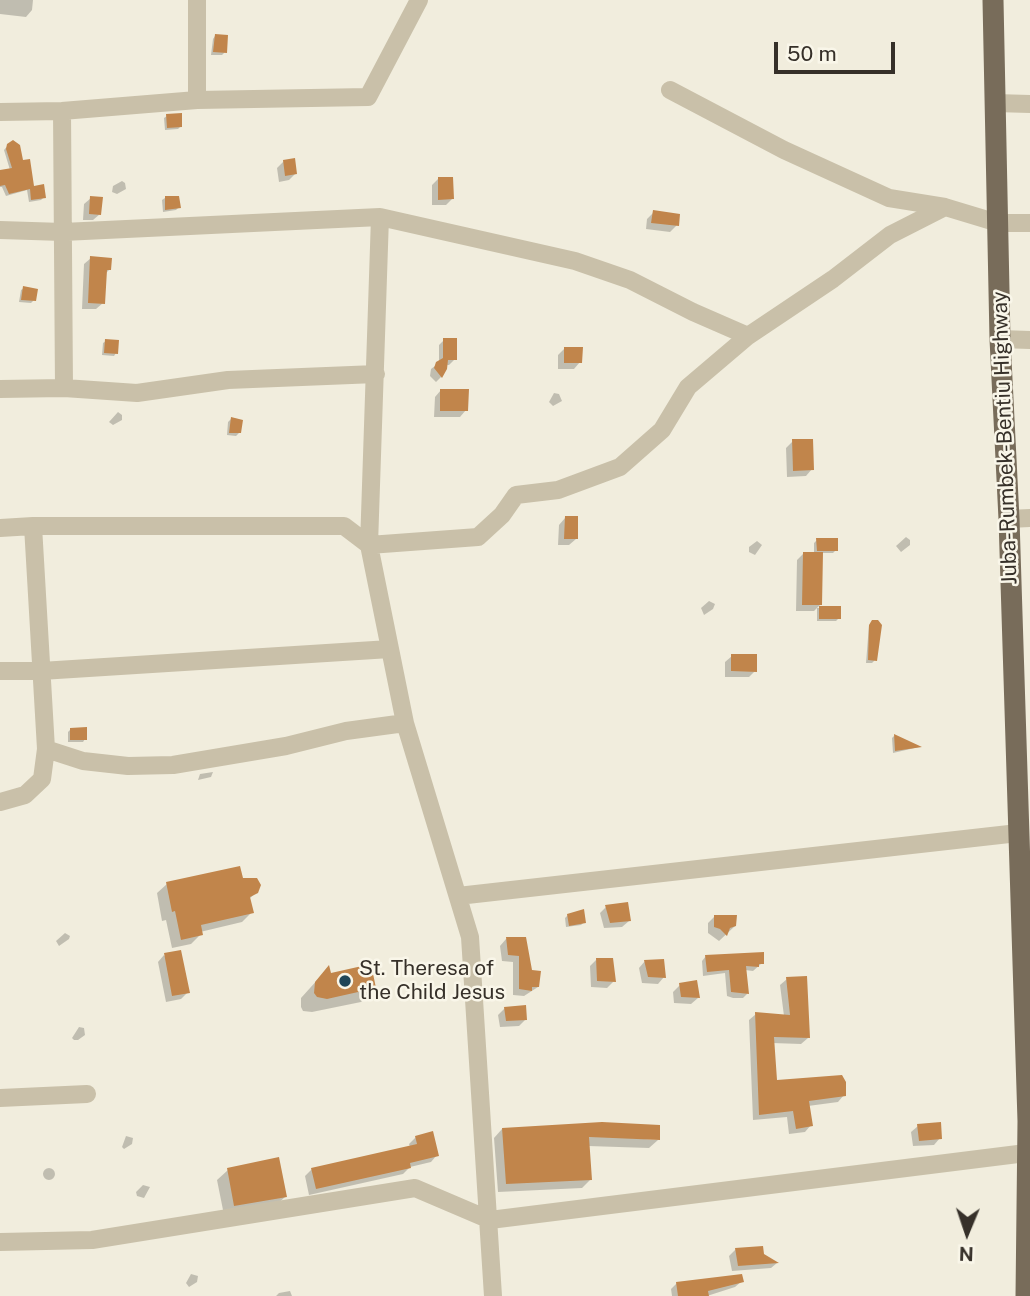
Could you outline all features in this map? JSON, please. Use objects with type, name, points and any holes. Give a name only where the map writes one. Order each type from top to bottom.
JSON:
[{"type":"main road","name":"Juba-Rumbek-Bentiu Highway","points":[[993,0],[1000,339],[1020,519],[1023,783],[1018,833],[1029,1121],[1026,1153],[1027,1283]]},
{"type":"street","points":[[197,0],[197,100]]},
{"type":"street","points":[[0,112],[62,111],[197,100],[368,97],[419,0]]},
{"type":"street","points":[[670,90],[783,150],[890,198],[945,207],[998,223],[1030,223]]},
{"type":"street","points":[[995,103],[1030,104]]},
{"type":"street","points":[[62,111],[64,388]]},
{"type":"street","points":[[0,528],[344,526],[369,545],[478,537],[502,515],[516,495],[558,490],[621,467],[662,430],[688,387],[748,335],[833,279],[890,235],[945,207]]},
{"type":"street","points":[[0,229],[63,232],[380,217],[575,261],[630,280],[693,312],[748,335]]},
{"type":"street","points":[[380,217],[369,545],[405,723],[470,937],[493,1296]]},
{"type":"street","points":[[1000,339],[1030,340]]},
{"type":"street","points":[[0,389],[64,388],[137,393],[228,380],[376,374]]},
{"type":"street","points":[[0,802],[25,795],[43,779],[46,749],[33,526]]},
{"type":"street","points":[[0,671],[41,671],[390,649]]},
{"type":"street","points":[[46,749],[83,761],[128,766],[173,765],[286,746],[346,731],[405,723]]},
{"type":"street","points":[[458,896],[1018,833]]},
{"type":"street","points":[[0,1098],[87,1094]]},
{"type":"street","points":[[0,1242],[92,1240],[415,1188],[490,1220],[1026,1153]]},
{"type":"building","points":[[215,34],[228,35],[227,53],[213,52]]},
{"type":"building","points":[[182,113],[182,127],[167,128],[166,114]]},
{"type":"building","points":[[13,140],[20,145],[23,160],[30,159],[34,186],[44,184],[46,198],[31,200],[30,189],[9,194],[5,185],[0,186],[0,170],[12,168],[6,149],[7,144]]},
{"type":"building","points":[[295,158],[297,174],[285,176],[283,160]]},
{"type":"building","points":[[438,177],[453,177],[454,199],[438,200]]},
{"type":"building","points":[[90,196],[103,197],[101,215],[89,214]]},
{"type":"building","points":[[165,196],[179,196],[181,208],[165,210]]},
{"type":"building","points":[[653,210],[680,214],[679,226],[651,223]]},
{"type":"building","points":[[90,256],[112,258],[111,270],[107,270],[105,304],[88,303]]},
{"type":"building","points":[[23,286],[38,289],[36,301],[21,300]]},
{"type":"building","points":[[443,338],[457,338],[457,360],[448,360],[442,378],[434,368],[436,362],[443,358]]},
{"type":"building","points":[[105,339],[119,340],[118,354],[104,353]]},
{"type":"building","points":[[564,347],[583,347],[582,363],[564,363]]},
{"type":"building","points":[[440,389],[469,389],[468,411],[440,411]]},
{"type":"building","points":[[231,417],[243,420],[241,433],[229,433]]},
{"type":"building","points":[[792,439],[813,439],[814,470],[793,471]]},
{"type":"building","points":[[565,516],[578,516],[578,539],[564,539]]},
{"type":"building","points":[[816,538],[838,538],[838,551],[817,551]]},
{"type":"building","points":[[803,552],[823,552],[822,605],[802,605]]},
{"type":"building","points":[[819,606],[841,606],[841,619],[819,619]]},
{"type":"building","points":[[872,620],[878,620],[882,625],[877,661],[868,660],[869,625]]},
{"type":"building","points":[[731,654],[757,654],[757,672],[731,671]]},
{"type":"building","points":[[87,727],[87,740],[70,740],[70,728]]},
{"type":"building","points":[[894,734],[922,747],[895,751]]},
{"type":"building","points":[[240,866],[243,878],[257,878],[261,885],[258,893],[250,897],[254,913],[201,925],[203,935],[181,940],[166,882]]},
{"type":"building","points":[[628,902],[631,921],[610,923],[605,905]]},
{"type":"building","points":[[584,909],[586,923],[569,926],[567,914]]},
{"type":"building","points":[[714,915],[737,915],[736,926],[730,928],[727,936],[714,927]]},
{"type":"building","points":[[506,937],[526,937],[532,970],[541,971],[539,987],[532,987],[532,991],[519,989],[519,956],[508,955]]},
{"type":"building","points":[[181,950],[190,993],[172,996],[164,953]]},
{"type":"building","points":[[764,952],[764,964],[759,964],[759,967],[746,966],[749,994],[731,992],[729,970],[707,972],[705,955]]},
{"type":"building","points":[[596,958],[613,958],[616,982],[597,981]]},
{"type":"building","points":[[664,959],[666,978],[648,977],[644,960]]},
{"type":"building","name":"St. Theresa of the Child Jesus","points":[[371,964],[376,988],[327,999],[317,997],[314,993],[315,982],[329,965],[331,973]]},
{"type":"building","points":[[807,976],[810,1038],[774,1037],[777,1080],[842,1075],[846,1082],[846,1096],[809,1101],[813,1126],[796,1129],[793,1111],[759,1115],[755,1012],[790,1015],[786,977]]},
{"type":"building","points":[[697,980],[700,998],[681,997],[679,983]]},
{"type":"building","points":[[526,1005],[527,1020],[506,1021],[504,1007]]},
{"type":"building","points":[[602,1122],[660,1125],[660,1140],[589,1137],[592,1180],[506,1184],[502,1128]]},
{"type":"building","points":[[941,1122],[942,1139],[919,1141],[917,1124]]},
{"type":"building","points":[[433,1131],[439,1156],[410,1163],[411,1168],[316,1189],[311,1168],[417,1144],[415,1136]]},
{"type":"building","points":[[279,1157],[287,1197],[234,1206],[227,1168]]},
{"type":"building","points":[[763,1246],[764,1254],[779,1263],[738,1266],[735,1248]]},
{"type":"building","points":[[742,1274],[744,1282],[708,1291],[709,1296],[678,1296],[676,1282]]},
{"type":"place","name":"St. Theresa of the Child Jesus","points":[[345,981]]}]
